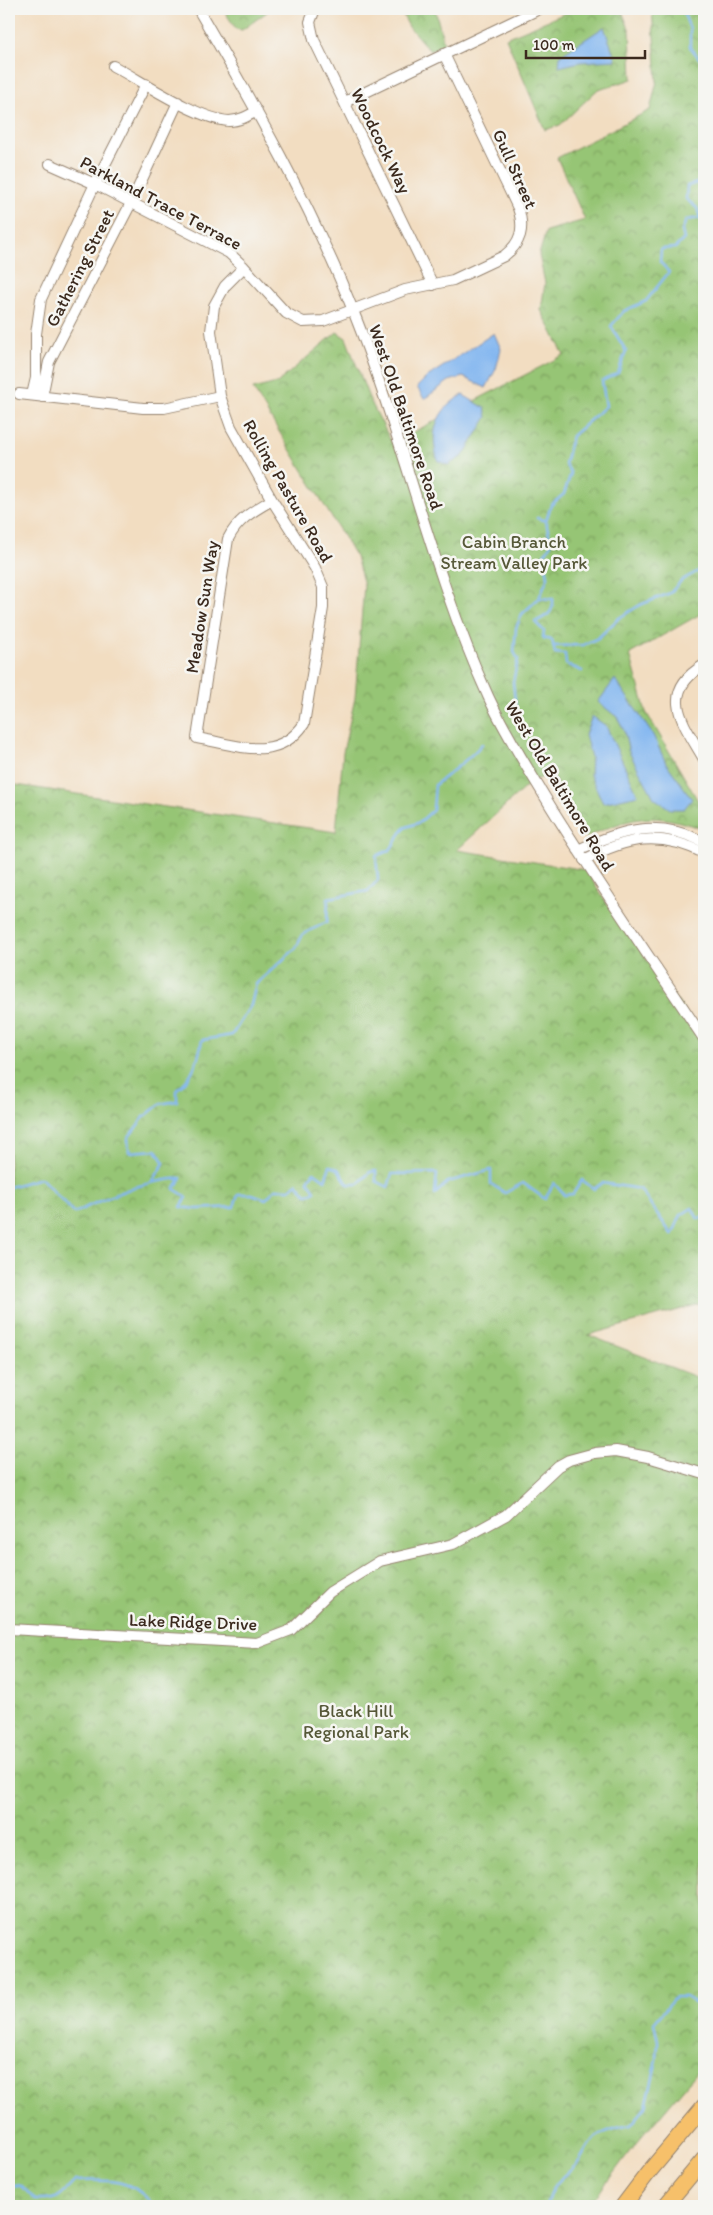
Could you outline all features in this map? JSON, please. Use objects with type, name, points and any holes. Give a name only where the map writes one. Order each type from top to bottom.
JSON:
[{"type":"highway","points":[[623,2206],[704,2106]]},
{"type":"highway","points":[[665,2206],[704,2158]]},
{"type":"street","name":"West Old Baltimore Road","points":[[198,9],[257,111],[295,184],[353,311],[382,390],[461,632],[508,737],[584,860],[704,1040]]},
{"type":"street","name":"Woodcock Way","points":[[315,9],[310,22],[314,40],[433,286]]},
{"type":"street","points":[[345,102],[539,9]]},
{"type":"street","name":"Gull Street","points":[[353,311],[405,290],[433,286],[454,280],[504,256],[516,244],[522,230],[518,208],[444,54]]},
{"type":"street","points":[[113,66],[178,102],[211,117],[229,121],[243,119],[257,111]]},
{"type":"street","name":"Gathering Street","points":[[37,396],[36,334],[41,299],[95,184],[146,84]]},
{"type":"street","name":"Gathering Street","points":[[37,396],[49,362],[131,203],[178,102]]},
{"type":"street","name":"Parkland Trace Terrace","points":[[50,164],[95,184],[229,253],[244,266],[286,313],[304,322],[323,321],[353,311]]},
{"type":"street","name":"Rolling Pasture Road","points":[[197,738],[264,749],[277,748],[296,736],[304,724],[323,608],[323,587],[316,568],[272,500],[231,427],[220,396],[210,331],[214,306],[224,286],[244,266]]},
{"type":"street","points":[[19,394],[150,408],[164,408],[220,396]]},
{"type":"street","name":"Meadow Sun Way","points":[[197,738],[228,539],[235,526],[244,516],[272,500]]},
{"type":"street","points":[[704,666],[686,678],[679,689],[677,705],[682,721],[704,759]]},
{"type":"street","points":[[578,850],[628,830],[646,828],[678,832],[704,842]]},
{"type":"street","points":[[584,860],[612,846],[647,838],[676,842],[704,853]]},
{"type":"street","name":"Lake Ridge Drive","points":[[9,1629],[257,1643],[291,1630],[330,1592],[380,1561],[453,1544],[506,1515],[558,1466],[569,1460],[600,1452],[630,1452],[704,1474]]},
{"type":"green space","points":[[223,9],[271,9],[242,30],[236,29]]},
{"type":"green space","points":[[400,9],[435,9],[444,44],[430,51],[409,27]]},
{"type":"green space","points":[[575,9],[621,9],[630,31],[632,79],[596,91],[560,125],[545,130],[506,38]]},
{"type":"green space","name":"Black Hill Regional Park","points":[[652,9],[704,9],[704,612],[630,654],[646,712],[704,811],[704,830],[672,820],[657,818],[630,821],[585,838],[552,774],[532,781],[457,850],[586,870],[605,901],[704,1038],[704,1303],[588,1335],[704,1380],[704,2064],[630,2151],[589,2206],[9,2206],[9,784],[336,832],[343,752],[355,698],[364,585],[356,557],[253,389],[277,383],[337,332],[346,338],[369,398],[392,443],[564,355],[541,310],[545,283],[539,255],[546,231],[585,220],[557,158],[650,110],[657,81]]},
{"type":"water","points":[[604,27],[616,60],[580,62],[559,67],[560,56]]},
{"type":"water","points":[[494,333],[501,349],[496,369],[486,388],[463,377],[449,381],[424,399],[417,387],[427,377]]},
{"type":"water","points":[[463,395],[485,408],[487,417],[463,456],[448,465],[438,461],[435,451],[435,432],[437,423],[446,407]]},
{"type":"water","points":[[615,679],[653,735],[666,763],[692,799],[684,809],[670,809],[654,798],[629,752],[624,731],[617,717],[598,702]]},
{"type":"water","points":[[592,716],[606,726],[638,795],[603,803],[590,775],[591,757],[585,735]]},
{"type":"waterway","points":[[682,9],[690,29],[690,47],[704,64]]},
{"type":"waterway","points":[[516,710],[513,682],[518,659],[514,652],[516,628],[522,614],[539,598],[548,577],[544,555],[551,544],[546,521],[551,505],[564,494],[571,473],[565,464],[572,436],[606,406],[602,381],[618,373],[626,351],[611,326],[624,311],[646,301],[669,272],[660,262],[661,249],[675,248],[684,239],[682,231],[686,220],[700,218],[697,208],[686,199],[687,186],[704,181]]},
{"type":"waterway","points":[[537,518],[546,521]]},
{"type":"waterway","points":[[553,646],[583,645],[598,638],[619,618],[640,605],[670,593],[682,580],[704,568]]},
{"type":"waterway","points":[[540,598],[553,599],[549,614],[535,622],[544,631],[543,638],[552,640],[555,653],[565,654],[566,664],[582,671]]},
{"type":"waterway","points":[[153,1181],[164,1163],[156,1150],[129,1152],[128,1138],[144,1117],[160,1104],[177,1101],[177,1089],[191,1074],[202,1040],[232,1035],[251,1005],[256,984],[296,948],[303,934],[327,922],[328,898],[368,891],[378,880],[376,856],[390,850],[404,828],[420,822],[433,810],[435,785],[466,760],[482,744]]},
{"type":"waterway","points":[[9,1187],[41,1178],[74,1213],[113,1195],[139,1186],[181,1178],[174,1189],[187,1197],[181,1207],[197,1209],[234,1207],[238,1194],[252,1194],[266,1199],[275,1189],[290,1189],[297,1183],[307,1195],[315,1191],[308,1180],[314,1172],[325,1180],[330,1166],[338,1169],[348,1184],[358,1184],[370,1172],[376,1171],[376,1181],[388,1187],[392,1174],[437,1173],[435,1194],[448,1182],[491,1170],[491,1184],[505,1193],[523,1183],[545,1199],[554,1183],[564,1195],[573,1194],[582,1180],[594,1189],[602,1183],[640,1189],[672,1235],[681,1215],[692,1208],[698,1219],[704,1217]]},
{"type":"waterway","points":[[546,2206],[555,2186],[577,2164],[592,2141],[608,2131],[631,2125],[646,2107],[657,2059],[658,2041],[654,2023],[675,1997],[686,1997],[701,2006],[704,2003]]},
{"type":"waterway","points":[[9,2184],[22,2186],[35,2200],[49,2200],[58,2196],[75,2181],[96,2180],[116,2182],[134,2188],[150,2202],[149,2206]]},
{"type":"park label","name":"Cabin Branch Stream Valley Park","points":[[514,552]]}]
